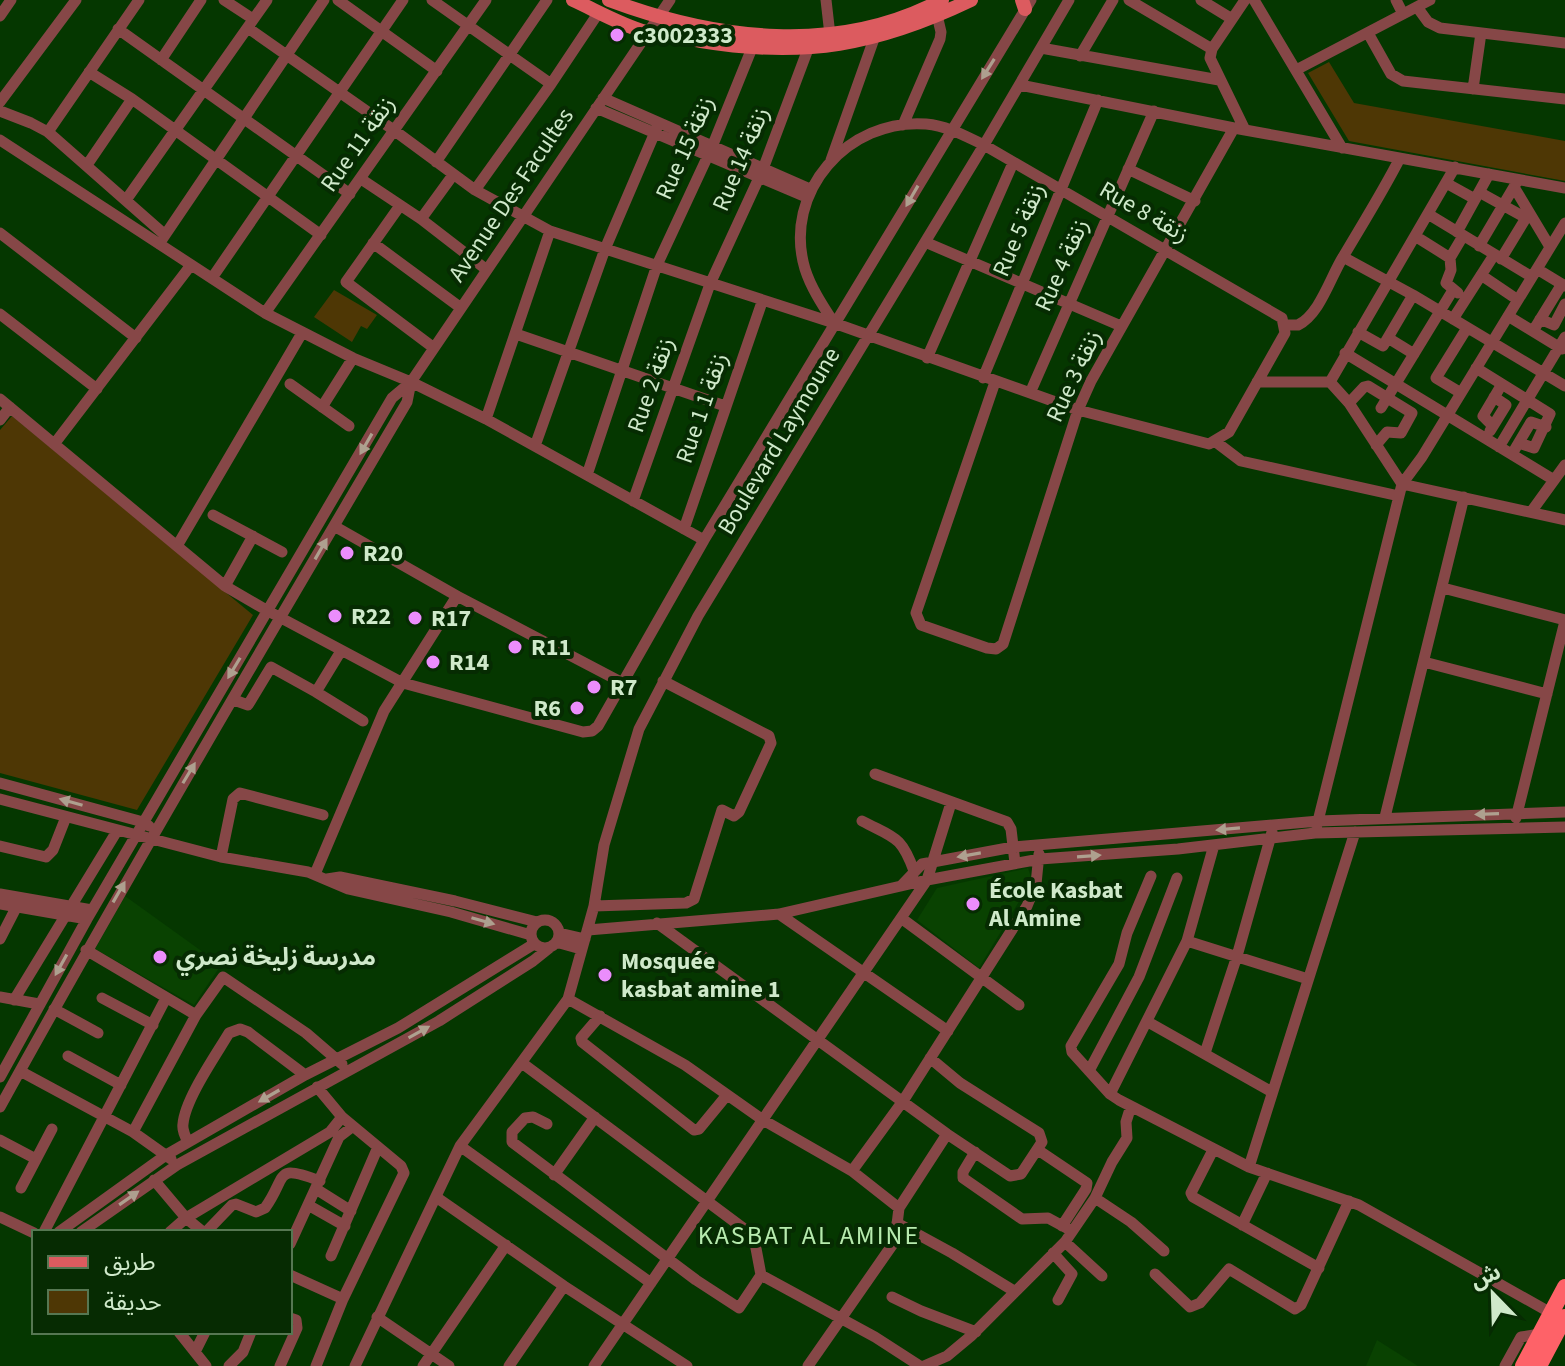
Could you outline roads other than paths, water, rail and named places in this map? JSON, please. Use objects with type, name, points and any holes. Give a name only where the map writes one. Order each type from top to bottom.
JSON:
[{"type":"highway","points":[[1539,1366],[1565,1287]]},
{"type":"highway","points":[[1523,1366],[1540,1334],[1558,1315]]},
{"type":"main road","points":[[573,0],[709,29],[775,37],[830,35],[896,19],[936,5],[971,0]]},
{"type":"main road","points":[[604,6],[650,33],[752,48],[808,49],[875,36],[936,5]]},
{"type":"street","points":[[0,16],[11,0]]},
{"type":"street","points":[[0,102],[76,0]]},
{"type":"street","points":[[48,132],[139,0]]},
{"type":"street","points":[[161,60],[201,0]]},
{"type":"street","points":[[224,0],[287,56],[453,175],[550,231],[834,323],[1078,410],[1209,444],[1229,432],[1285,333],[1284,321],[1298,325],[1311,314],[1375,208],[1400,158]]},
{"type":"street","points":[[126,200],[267,0]]},
{"type":"street","points":[[162,240],[324,0]]},
{"type":"street","points":[[338,0],[437,71]]},
{"type":"street","points":[[212,278],[403,0]]},
{"type":"street","points":[[432,0],[551,84]]},
{"type":"street","name":"Rue 11 زنقة","points":[[265,313],[486,0]]},
{"type":"street","points":[[436,162],[547,0]]},
{"type":"street","name":"Avenue Des Facultes","points":[[411,382],[670,0]]},
{"type":"street","points":[[826,0],[830,35]]},
{"type":"street","name":"Boulevard Laymoune","points":[[568,999],[594,906],[604,845],[618,793],[639,729],[663,681],[698,616],[1069,0]]},
{"type":"street","points":[[1080,56],[1113,0]]},
{"type":"street","points":[[1129,0],[1212,49]]},
{"type":"street","points":[[1201,0],[1232,19]]},
{"type":"street","points":[[1240,129],[1211,60],[1212,49],[1245,0]]},
{"type":"street","points":[[1254,0],[1342,148]]},
{"type":"street","points":[[1396,0],[1403,14]]},
{"type":"street","points":[[1296,70],[1430,0]]},
{"type":"street","name":"Boulevard Laymoune","points":[[403,683],[587,732],[598,726],[704,540],[1026,3]]},
{"type":"street","points":[[903,125],[940,39],[936,5]]},
{"type":"street","points":[[475,190],[604,6]]},
{"type":"street","points":[[1417,7],[1433,26],[1565,43]]},
{"type":"street","points":[[118,29],[350,194]]},
{"type":"street","points":[[1368,33],[1389,70],[1398,79],[1565,99]]},
{"type":"street","points":[[1473,89],[1481,33]]},
{"type":"street","points":[[834,323],[804,268],[801,219],[808,193],[830,161],[875,36]]},
{"type":"street","name":"Rue 15 زنقة","points":[[657,265],[710,151],[752,48]]},
{"type":"street","points":[[1041,48],[1219,80]]},
{"type":"street","name":"Rue 14 زنقة","points":[[710,284],[761,174],[808,49]]},
{"type":"street","points":[[89,72],[132,99],[321,235]]},
{"type":"street","points":[[1020,85],[1240,129],[1455,167],[1516,183],[1565,188]]},
{"type":"street","points":[[87,165],[132,99]]},
{"type":"street","name":"Rue 5 زنقة","points":[[983,378],[1098,100]]},
{"type":"street","points":[[600,103],[808,193]]},
{"type":"street","points":[[0,111],[48,132],[126,200],[162,240],[191,265],[265,313],[353,358],[486,419],[704,540]]},
{"type":"street","name":"Rue 4 زنقة","points":[[1030,393],[1154,111]]},
{"type":"street","name":"Rue 8 زنقة","points":[[830,161],[864,136],[881,129],[927,124],[951,129],[1166,249],[1284,321]]},
{"type":"street","points":[[535,446],[605,249],[657,128]]},
{"type":"street","name":"Rue 3 زنقة","points":[[995,382],[916,613],[921,625],[996,649],[1003,644],[1078,410],[1121,326],[1240,129]]},
{"type":"street","points":[[0,140],[162,240]]},
{"type":"street","points":[[927,358],[1013,163]]},
{"type":"street","points":[[1330,382],[1455,167]]},
{"type":"street","points":[[1128,169],[1195,201]]},
{"type":"street","points":[[1466,297],[1446,283],[1451,270],[1450,258],[1489,174]]},
{"type":"street","points":[[421,219],[453,175]]},
{"type":"street","points":[[361,179],[421,219],[487,270]]},
{"type":"street","points":[[1446,183],[1528,216],[1557,243]]},
{"type":"street","points":[[1479,246],[1516,183]]},
{"type":"street","points":[[1516,183],[1528,216]]},
{"type":"street","points":[[399,207],[346,282],[434,348]]},
{"type":"street","points":[[1428,214],[1498,257],[1563,285],[1533,331]]},
{"type":"street","points":[[1453,319],[1481,275],[1528,216]]},
{"type":"street","points":[[1315,833],[1402,484],[1418,464],[1534,273],[1557,243],[1565,223]]},
{"type":"street","points":[[486,419],[550,231]]},
{"type":"street","points":[[0,233],[136,338]]},
{"type":"street","points":[[1415,236],[1450,258]]},
{"type":"street","points":[[925,242],[1121,326]]},
{"type":"street","points":[[373,243],[461,308]]},
{"type":"street","points":[[1343,257],[1565,386]]},
{"type":"street","points":[[55,443],[191,265]]},
{"type":"street","points":[[587,475],[657,265]]},
{"type":"street","points":[[1481,275],[1518,300]]},
{"type":"street","name":"Rue 2 زنقة","points":[[633,501],[710,284]]},
{"type":"street","points":[[1385,403],[1453,290]]},
{"type":"street","points":[[1358,332],[1381,346],[1413,295]]},
{"type":"street","name":"Rue 1 زنقة 1","points":[[684,529],[762,302]]},
{"type":"street","points":[[1540,319],[1554,325],[1564,307]]},
{"type":"street","points":[[0,314],[97,389]]},
{"type":"street","points":[[1499,447],[1563,345],[1508,316]]},
{"type":"street","points":[[1461,393],[1437,380],[1467,328]]},
{"type":"street","points":[[177,546],[302,333]]},
{"type":"street","points":[[516,334],[725,406]]},
{"type":"street","points":[[1388,338],[1414,354]]},
{"type":"street","points":[[1345,353],[1554,480]]},
{"type":"street","points":[[322,407],[353,358]]},
{"type":"street","points":[[1427,363],[1440,370]]},
{"type":"street","points":[[1476,368],[1549,411],[1546,427],[1531,422],[1512,454]]},
{"type":"street","points":[[0,1107],[152,835],[407,402],[411,382]]},
{"type":"street","points":[[0,1077],[89,914],[395,395],[411,382]]},
{"type":"street","points":[[1257,382],[1330,382],[1349,403],[1402,484],[1565,520]]},
{"type":"street","points":[[290,384],[349,426]]},
{"type":"street","points":[[1485,438],[1493,426],[1482,418],[1502,384]]},
{"type":"street","points":[[1349,403],[1365,386],[1385,403],[1413,414],[1401,433],[1387,432],[1376,445]]},
{"type":"street","points":[[0,420],[5,403],[225,586],[403,683]]},
{"type":"street","points":[[1216,442],[1241,461],[1399,496]]},
{"type":"street","points":[[1531,512],[1565,465]]},
{"type":"street","points":[[1385,817],[1464,497]]},
{"type":"street","points":[[213,515],[282,552]]},
{"type":"street","points":[[334,526],[457,596],[621,682]]},
{"type":"street","points":[[225,586],[253,536]]},
{"type":"street","points":[[1443,588],[1565,620],[1515,827]]},
{"type":"street","points":[[315,874],[353,788],[373,733],[457,596]]},
{"type":"street","points":[[316,692],[341,651]]},
{"type":"street","points":[[258,659],[363,721]]},
{"type":"street","points":[[1424,662],[1547,694]]},
{"type":"street","points":[[234,700],[248,705],[271,667]]},
{"type":"street","points":[[594,906],[686,903],[694,899],[722,810],[734,816],[739,812],[771,743],[769,736],[663,681]]},
{"type":"street","points":[[875,774],[1007,822],[1011,829],[1015,863]]},
{"type":"street","points":[[0,783],[143,822],[152,835],[166,844],[315,874],[336,886],[451,912],[532,939],[543,948],[556,940],[585,939],[657,923],[779,914],[1015,863],[1214,845],[1319,821],[1565,812]]},
{"type":"street","points":[[221,857],[233,799],[240,793],[323,815]]},
{"type":"street","points":[[0,799],[135,836],[152,835]]},
{"type":"street","points":[[594,1366],[927,880],[951,803]]},
{"type":"street","points":[[0,846],[46,857],[53,850],[66,817]]},
{"type":"street","points":[[862,821],[900,841],[907,850],[914,871]]},
{"type":"street","points":[[901,886],[922,864],[1013,847],[1272,831],[1315,833],[1565,827]]},
{"type":"street","points":[[14,1000],[117,831]]},
{"type":"street","points":[[1205,1053],[1237,956],[1272,831]]},
{"type":"street","points":[[1249,1167],[1355,832]]},
{"type":"street","points":[[852,1171],[903,1101],[1027,906],[1036,884],[1039,845]]},
{"type":"street","points":[[1110,1094],[1187,941],[1214,845]]},
{"type":"street","points":[[1151,876],[1127,933],[1119,964],[1072,1040],[1072,1052],[1110,1094],[1249,1167],[1349,1201],[1389,1219],[1558,1315]]},
{"type":"street","points":[[327,879],[340,877],[537,922],[551,921],[556,940]]},
{"type":"street","points":[[1089,1071],[1139,977],[1177,878]]},
{"type":"street","points":[[0,894],[18,903]]},
{"type":"street","points":[[0,904],[18,903],[89,914]]},
{"type":"street","points":[[0,939],[18,903]]},
{"type":"street","points":[[779,914],[948,1031]]},
{"type":"street","points":[[901,918],[1019,1005]]},
{"type":"street","points":[[62,1230],[166,1155],[305,1075],[398,1028],[532,939],[537,922]]},
{"type":"street","points":[[657,923],[947,1134],[1010,1176],[1021,1174],[1042,1142],[1039,1133],[960,1083],[930,1058]]},
{"type":"street","points":[[84,1230],[177,1165],[439,1021],[533,961],[556,940]]},
{"type":"street","points":[[1187,941],[1308,979]]},
{"type":"street","points":[[86,950],[196,1015]]},
{"type":"street","points":[[133,1132],[196,1015],[219,980],[227,978],[337,1058],[347,1071]]},
{"type":"street","points":[[0,997],[39,1004]]},
{"type":"street","points":[[102,998],[153,1025]]},
{"type":"street","points":[[45,1230],[166,998]]},
{"type":"street","points":[[355,1366],[460,1146],[568,999],[685,1065],[763,1120],[852,1171],[899,1208]]},
{"type":"street","points":[[54,1009],[98,1033]]},
{"type":"street","points":[[600,1016],[581,1038],[582,1042],[694,1130],[699,1129],[727,1095]]},
{"type":"street","points":[[1148,1022],[1272,1092]]},
{"type":"street","points":[[188,1142],[182,1128],[184,1118],[200,1082],[229,1033],[240,1029],[248,1032],[305,1075]]},
{"type":"street","points":[[68,1056],[121,1085]]},
{"type":"street","points":[[522,1063],[708,1200],[753,1237],[761,1275],[739,1308],[516,1148],[511,1137],[525,1118],[533,1117],[547,1124]]},
{"type":"street","points":[[20,1071],[133,1132],[177,1165]]},
{"type":"street","points":[[316,1366],[343,1299],[404,1173],[401,1166],[352,1127],[317,1087]]},
{"type":"street","points":[[1067,1229],[1095,1198],[1127,1138],[1127,1117],[1131,1106]]},
{"type":"street","points":[[172,1230],[186,1218],[330,1132],[342,1117]]},
{"type":"street","points":[[554,1175],[595,1117]]},
{"type":"street","points":[[292,1240],[339,1137],[352,1127]]},
{"type":"street","points":[[21,1188],[52,1129]]},
{"type":"street","points":[[808,1366],[895,1241],[899,1208],[947,1134]]},
{"type":"street","points":[[0,1140],[36,1159]]},
{"type":"street","points":[[460,1146],[651,1283]]},
{"type":"street","points":[[331,1256],[378,1147]]},
{"type":"street","points":[[761,1275],[922,1366],[932,1366],[976,1332],[1065,1242],[1067,1229],[1087,1183],[1038,1150]]},
{"type":"street","points":[[1213,1150],[1191,1195],[1319,1268]]},
{"type":"street","points":[[975,1152],[963,1172],[963,1178],[1022,1219],[1048,1218],[1067,1229]]},
{"type":"street","points":[[206,1230],[232,1205],[256,1212],[265,1208],[282,1177],[294,1171],[351,1211]]},
{"type":"street","points":[[1242,1225],[1267,1173]]},
{"type":"street","points":[[154,1180],[186,1218],[201,1230]]},
{"type":"street","points":[[436,1197],[681,1364]]},
{"type":"street","points":[[1095,1198],[1131,1222],[1164,1251]]},
{"type":"street","points":[[1155,1274],[1190,1307],[1200,1303],[1229,1269],[1295,1309],[1301,1305],[1349,1201]]},
{"type":"street","points":[[308,1205],[345,1226]]},
{"type":"street","points":[[0,1217],[32,1232]]},
{"type":"street","points":[[897,1223],[1014,1291]]},
{"type":"street","points":[[1065,1242],[1102,1276]]},
{"type":"street","points":[[423,1366],[506,1245]]},
{"type":"street","points":[[1053,1253],[1072,1274],[1058,1300]]},
{"type":"street","points":[[292,1276],[343,1299]]},
{"type":"street","points":[[509,1366],[564,1286]]},
{"type":"street","points":[[892,1297],[976,1332]]},
{"type":"street","points":[[377,1317],[449,1366]]},
{"type":"street","points":[[280,1366],[297,1328],[296,1320],[292,1319]]},
{"type":"street","points":[[181,1334],[206,1366]]},
{"type":"street","points":[[195,1352],[204,1334]]},
{"type":"street","points":[[229,1366],[243,1352],[250,1334]]},
{"type":"street","points":[[1505,1366],[1521,1337],[1540,1334]]},
{"type":"place","name":"c3002333","points":[[617,35]]},
{"type":"place","name":"R20","points":[[347,553]]},
{"type":"place","name":"R22","points":[[335,616]]},
{"type":"place","name":"R17","points":[[415,618]]},
{"type":"place","name":"R11","points":[[515,647]]},
{"type":"place","name":"R14","points":[[433,662]]},
{"type":"place","name":"R7","points":[[594,687]]},
{"type":"place","name":"R6","points":[[577,708]]},
{"type":"place","name":"École Kasbat Al Amine","points":[[973,904]]},
{"type":"place","name":"مدرسة زليخة نصري","points":[[160,957]]},
{"type":"place","name":"Mosquée kasbat amine 1","points":[[605,975]]},
{"type":"district","name":"KASBAT AL AMINE","points":[[809,1235]]}]
